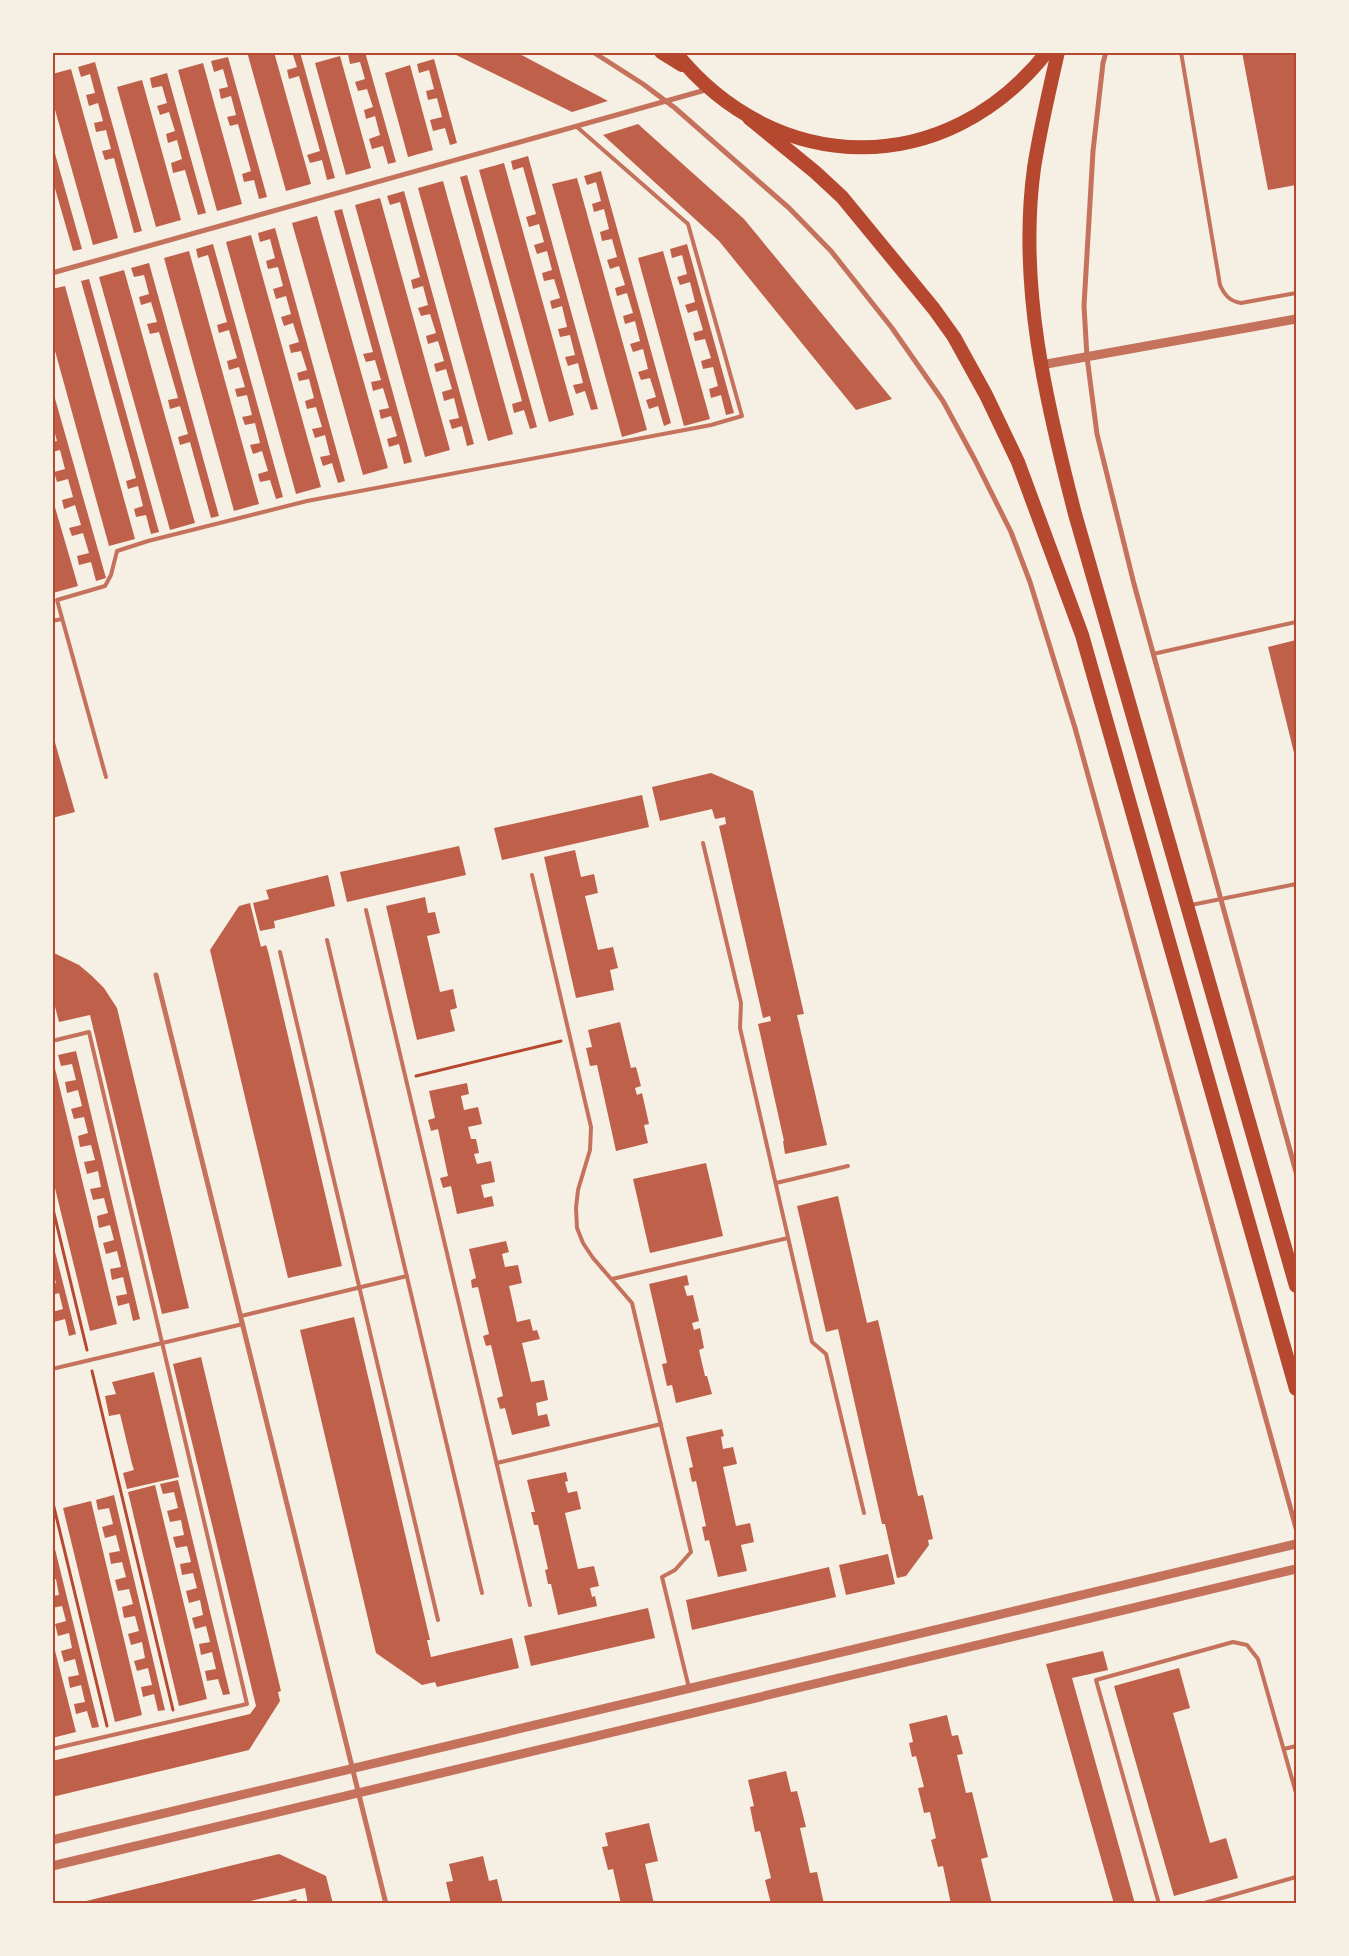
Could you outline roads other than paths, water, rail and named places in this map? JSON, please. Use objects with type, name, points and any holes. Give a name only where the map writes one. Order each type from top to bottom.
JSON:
[{"type":"highway","points":[[661,52],[689,70]]},
{"type":"highway","points":[[675,52],[689,70],[708,89],[749,118],[815,172],[842,197],[934,309],[954,337],[986,395],[1018,462],[1082,635],[1296,1388]]},
{"type":"highway","points":[[749,118],[788,135],[821,144],[846,147],[872,147],[915,141],[948,130],[994,105],[1033,71],[1047,52]]},
{"type":"highway","points":[[1058,52],[1043,116],[1034,169],[1031,201],[1032,299],[1041,365],[1059,455],[1074,514],[1296,1286]]},
{"type":"street","points":[[593,52],[643,84],[666,102],[734,158],[812,230],[892,328],[942,401],[975,460],[1010,532],[1032,590],[1075,728],[1296,1528]]},
{"type":"street","points":[[1106,52],[1093,152],[1084,306],[1087,357],[1097,434],[1153,654],[1296,1172]]},
{"type":"street","points":[[52,273],[708,89]]},
{"type":"street","points":[[1041,365],[1296,319]]},
{"type":"street","points":[[156,975],[386,1904]]},
{"type":"street","points":[[52,1840],[1296,1544]]},
{"type":"street","points":[[52,1866],[1296,1569]]},
{"type":"lane","points":[[1181,52],[1220,285],[1224,294],[1234,302],[1241,303],[1296,293]]},
{"type":"lane","points":[[106,777],[57,600],[105,586],[111,575],[117,551],[148,541],[307,501],[711,425],[742,416],[688,224],[577,127]]},
{"type":"lane","points":[[52,621],[62,619]]},
{"type":"lane","points":[[1153,654],[1296,622]]},
{"type":"lane","points":[[704,843],[741,1003],[740,1028],[812,1342],[826,1354],[864,1512]]},
{"type":"lane","points":[[532,875],[590,1127],[590,1150],[578,1190],[576,1208],[577,1228],[583,1243],[632,1303],[691,1552],[675,1570],[662,1577],[689,1688]]},
{"type":"lane","points":[[1187,906],[1296,884]]},
{"type":"lane","points":[[366,910],[530,1605]]},
{"type":"lane","points":[[328,940],[482,1593]]},
{"type":"lane","points":[[280,952],[438,1620]]},
{"type":"lane","points":[[52,1041],[89,1032],[247,1704],[52,1749]]},
{"type":"lane","points":[[776,1183],[848,1166]]},
{"type":"lane","points":[[612,1279],[788,1238]]},
{"type":"lane","points":[[241,1316],[407,1276]]},
{"type":"lane","points":[[52,1369],[243,1324]]},
{"type":"lane","points":[[497,1463],[660,1424]]},
{"type":"lane","points":[[1159,1904],[1096,1680],[1233,1642],[1247,1645],[1258,1659],[1296,1793]]},
{"type":"lane","points":[[1284,1750],[1296,1746]]},
{"type":"lane","points":[[1201,1904],[1296,1876]]},
{"type":"lane","points":[[285,1904],[295,1901],[295,1904]]}]
